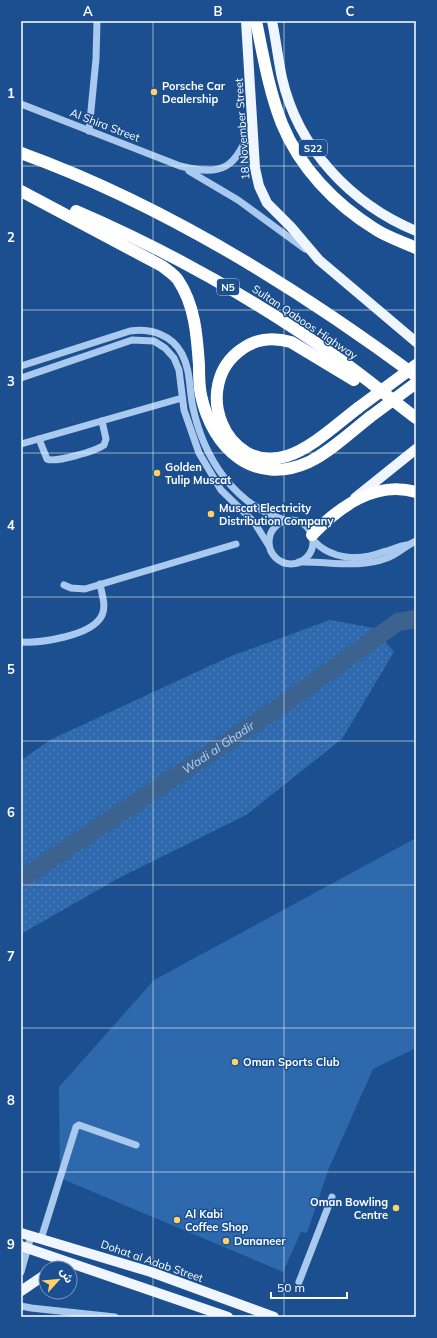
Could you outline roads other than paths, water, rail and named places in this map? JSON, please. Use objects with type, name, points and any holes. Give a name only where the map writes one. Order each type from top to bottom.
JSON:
[{"type":"highway","points":[[256,21],[270,86],[282,124],[300,158],[318,183],[358,217],[376,230],[416,248]]},
{"type":"highway","name":"Sultan Qaboos Highway","points":[[21,153],[52,164],[122,196],[247,262],[305,299],[416,376]]},
{"type":"highway","points":[[21,190],[162,266],[178,278],[188,297],[194,319],[200,394],[209,420],[220,440],[237,458],[254,467],[269,469],[293,468],[310,461],[325,452],[416,383]]},
{"type":"highway","name":"Sultan Qaboos Highway","points":[[21,190],[106,224],[190,266],[233,290],[342,361],[416,419]]},
{"type":"highway","points":[[416,365],[358,408],[299,452],[285,456],[267,459],[253,456],[240,447],[227,435],[220,420],[216,403],[216,389],[219,375],[227,361],[249,343],[266,338],[279,338],[291,342],[313,354],[416,419]]},
{"type":"highway","points":[[313,537],[327,520],[346,505],[381,491],[400,489],[416,492]]},
{"type":"main road","name":"18 November Street","points":[[246,21],[256,177],[262,195],[273,210],[291,227],[319,260],[416,342]]},
{"type":"main road","name":"S22","points":[[272,21],[282,79],[293,111],[317,155],[330,171],[363,201],[402,226],[416,231]]},
{"type":"main road","points":[[346,505],[416,449]]},
{"type":"main road","name":"Dohat al Adab Street","points":[[21,1233],[151,1272],[274,1317]]},
{"type":"main road","points":[[24,1247],[228,1317]]},
{"type":"main road","points":[[78,1270],[97,1271]]},
{"type":"main road","points":[[21,1291],[28,1284],[38,1278]]},
{"type":"street","points":[[89,131],[96,59],[97,21]]},
{"type":"street","name":"Al Shira Street","points":[[21,104],[180,166],[199,170],[221,169],[232,163],[240,153],[253,123]]},
{"type":"street","name":"Al Shira Street","points":[[180,166],[255,211],[319,260]]},
{"type":"street","points":[[21,366],[130,331],[148,330],[164,336],[177,346],[185,361],[197,423],[207,449],[220,473],[235,491],[250,504],[267,514],[285,520],[296,520],[302,522],[310,530],[313,537],[313,546],[308,556],[294,564],[283,562],[274,556],[258,527],[222,490],[205,466],[188,426],[182,398],[179,370],[174,358],[160,344],[146,339],[132,340],[21,378]]},
{"type":"street","points":[[21,444],[182,398]]},
{"type":"street","points":[[40,439],[47,459],[50,461],[58,460],[104,445],[106,439],[102,421]]},
{"type":"street","points":[[269,546],[272,530],[280,522],[285,520]]},
{"type":"street","points":[[313,537],[330,553],[351,557],[377,554],[416,541]]},
{"type":"street","points":[[64,585],[78,590],[236,544]]},
{"type":"street","points":[[299,562],[323,562],[345,565],[368,563],[388,558],[401,552],[407,545]]},
{"type":"street","points":[[21,642],[51,641],[69,636],[95,624],[102,617],[104,608],[100,584]]},
{"type":"street","points":[[41,1239],[76,1127],[79,1125],[136,1145]]},
{"type":"street","points":[[298,1282],[332,1197]]},
{"type":"street","points":[[21,1272],[24,1247],[31,1236]]},
{"type":"street","points":[[21,1306],[115,1317]]},
{"type":"waterway","name":"Wadi al Ghadir","points":[[21,879],[278,708],[398,622],[416,619]]},
{"type":"place","name":"Porsche Car Dealership","points":[[154,92]]},
{"type":"place","name":"Golden Tulip Muscat","points":[[157,473]]},
{"type":"place","name":"Muscat Electricity Distribution Company","points":[[211,514]]},
{"type":"place","name":"Oman Sports Club","points":[[235,1062]]},
{"type":"place","name":"Oman Bowling Centre","points":[[396,1208]]},
{"type":"place","name":"Al Kabi Coffee Shop","points":[[177,1220]]},
{"type":"place","name":"Dananeer","points":[[226,1241]]}]
